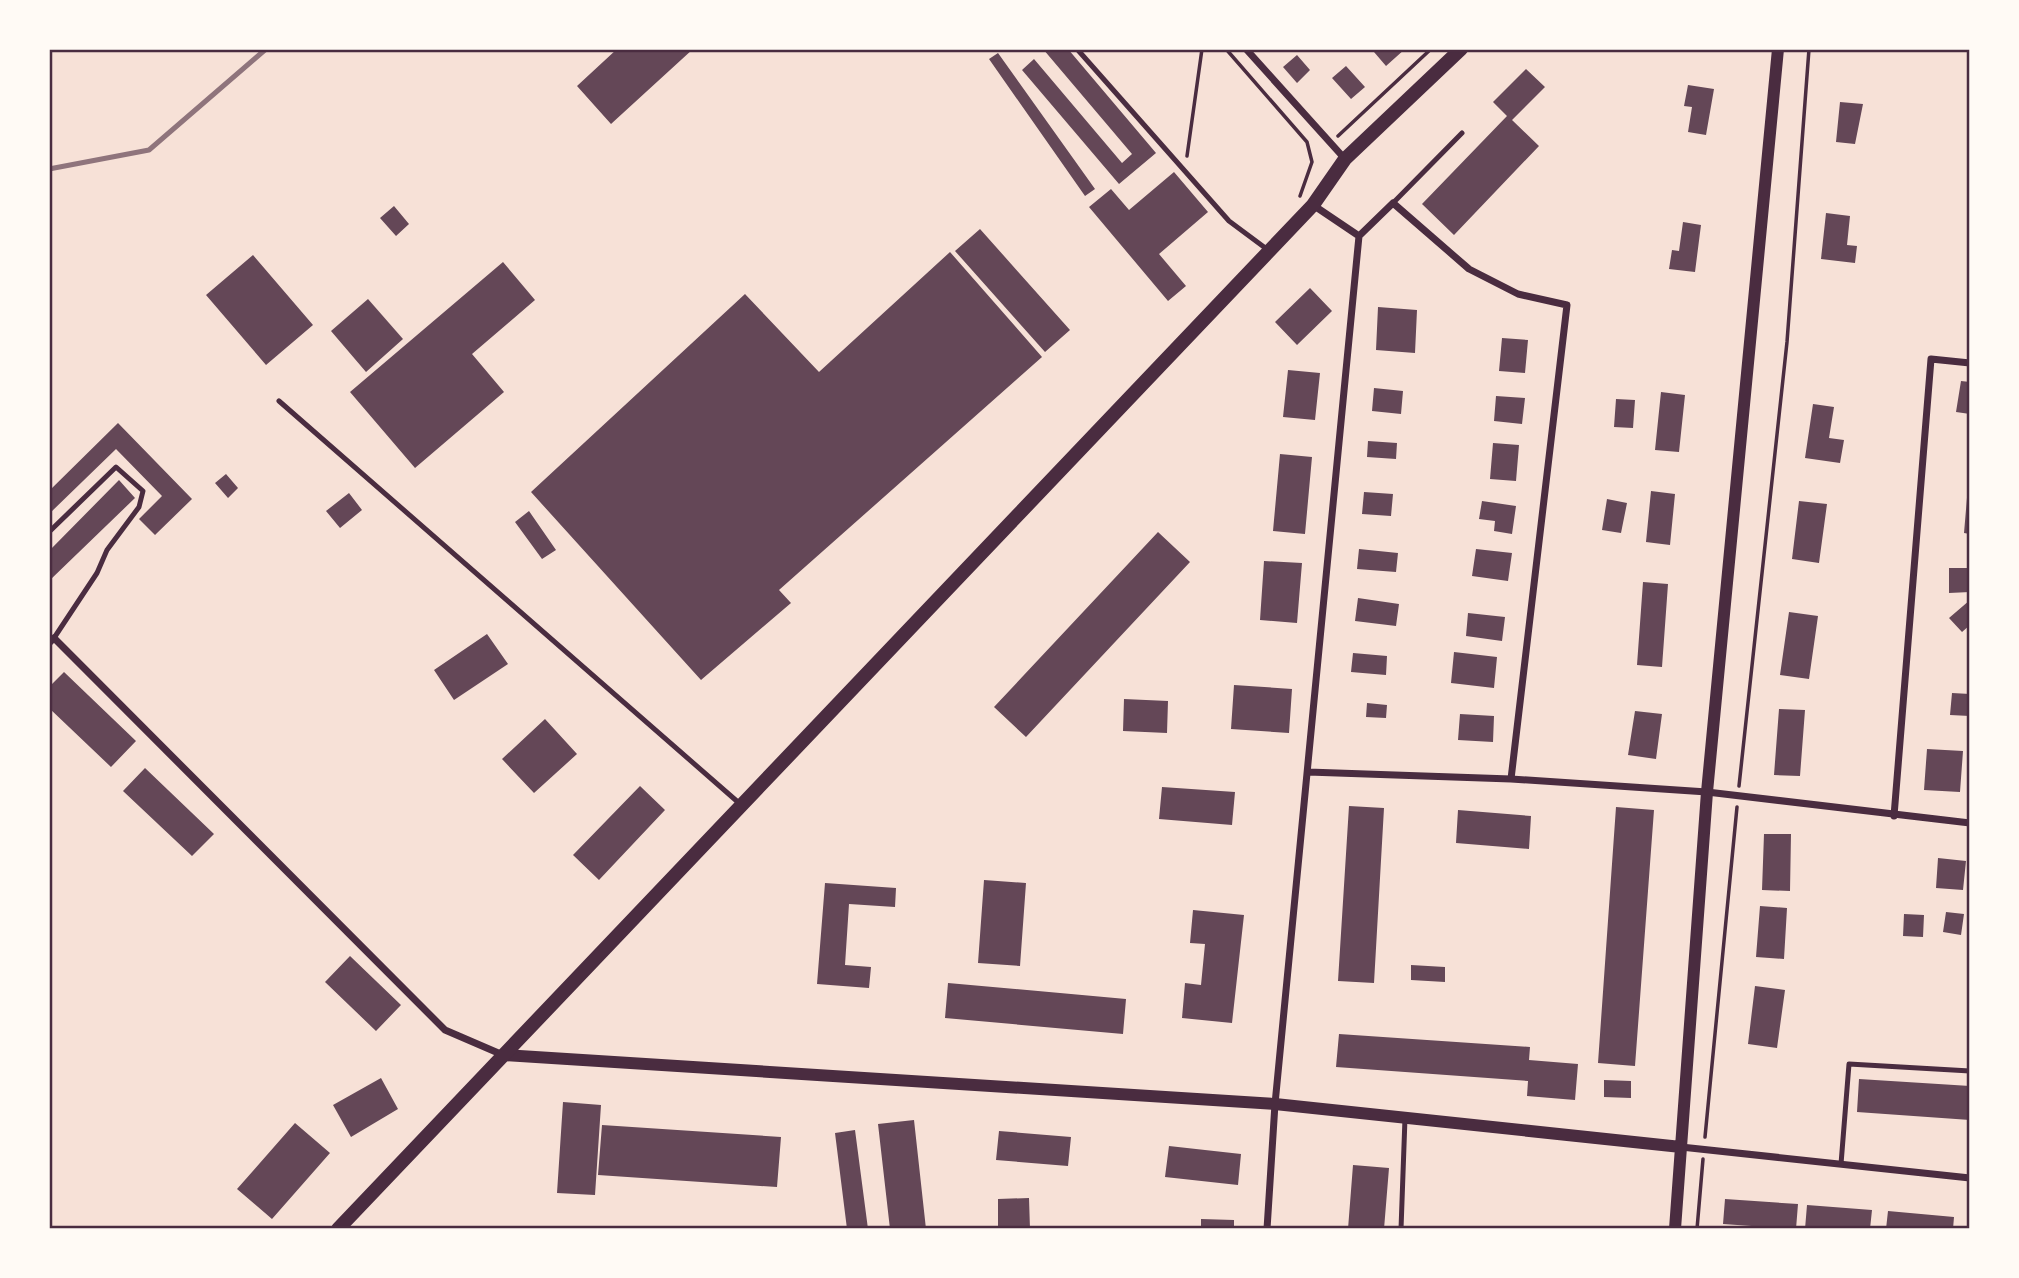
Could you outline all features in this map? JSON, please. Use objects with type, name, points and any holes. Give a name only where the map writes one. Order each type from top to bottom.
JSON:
[{"type":"main road","points":[[338,1229],[1313,205],[1345,159],[1461,49]]},
{"type":"street","points":[[1246,49],[1345,159]]},
{"type":"street","points":[[1675,1229],[1707,792],[1778,49]]},
{"type":"street","points":[[1267,1229],[1275,1104],[1359,236],[1393,203],[1469,269],[1518,294],[1567,304],[1511,779]]},
{"type":"street","points":[[1313,205],[1359,236]]},
{"type":"street","points":[[1894,816],[1931,359],[1970,363]]},
{"type":"street","points":[[52,641],[445,1030],[504,1055],[1275,1104],[1970,1178]]},
{"type":"street","points":[[1308,772],[1511,779],[1707,792],[1894,816],[1970,822]]},
{"type":"lane","points":[[1077,49],[1228,221],[1268,250]]},
{"type":"lane","points":[[1393,203],[1462,133]]},
{"type":"lane","points":[[279,401],[741,806]]},
{"type":"lane","points":[[49,532],[116,467],[143,491],[139,507],[107,550],[97,573],[52,641]]},
{"type":"lane","points":[[1841,1164],[1849,1064],[1970,1071]]},
{"type":"lane","points":[[1401,1229],[1405,1118]]},
{"type":"path","points":[[1185,172],[1202,49]]},
{"type":"path","points":[[1226,49],[1307,142],[1312,162],[1299,195],[1313,205]]},
{"type":"path","points":[[1328,127],[1337,137],[1431,49]]},
{"type":"path","points":[[1697,1229],[1738,796],[1787,342],[1809,49]]},
{"type":"building","points":[[617,49],[693,49],[611,124],[577,86]]},
{"type":"building","points":[[1043,49],[1068,49],[1156,153],[1119,184],[1022,70],[1034,59],[1122,163],[1132,154]]},
{"type":"building","points":[[1377,49],[1405,49],[1386,66],[1374,52]]},
{"type":"building","points":[[998,53],[1095,189],[1085,196],[989,59]]},
{"type":"building","points":[[1297,55],[1310,70],[1297,83],[1283,67]]},
{"type":"building","points":[[1346,66],[1365,87],[1351,99],[1332,78]]},
{"type":"building","points":[[1526,69],[1545,87],[1512,120],[1539,146],[1454,235],[1422,204],[1507,116],[1493,102]]},
{"type":"building","points":[[1688,85],[1714,89],[1706,135],[1688,132],[1692,107],[1684,106]]},
{"type":"building","points":[[1840,102],[1863,104],[1855,144],[1836,142]]},
{"type":"building","points":[[1174,172],[1208,212],[1159,254],[1186,286],[1168,301],[1089,207],[1111,189],[1129,210]]},
{"type":"building","points":[[394,206],[409,224],[396,236],[380,218]]},
{"type":"building","points":[[1826,213],[1850,216],[1847,245],[1857,246],[1855,263],[1821,259]]},
{"type":"building","points":[[1683,222],[1701,225],[1695,272],[1669,269],[1672,250],[1679,251]]},
{"type":"building","points":[[980,229],[1070,330],[1045,352],[955,251]]},
{"type":"building","points":[[950,252],[1042,357],[779,590],[791,603],[701,680],[531,492],[745,294],[819,372]]},
{"type":"building","points":[[253,255],[313,325],[266,365],[206,295]]},
{"type":"building","points":[[503,262],[535,300],[472,354],[504,392],[415,468],[350,392]]},
{"type":"building","points":[[1310,288],[1332,311],[1297,345],[1275,322]]},
{"type":"building","points":[[368,299],[403,339],[366,372],[331,331]]},
{"type":"building","points":[[1378,307],[1417,310],[1415,353],[1376,350]]},
{"type":"building","points":[[1502,338],[1528,340],[1525,373],[1499,371]]},
{"type":"building","points":[[1288,370],[1320,373],[1315,420],[1283,417]]},
{"type":"building","points":[[1961,381],[1970,382],[1970,414],[1956,412]]},
{"type":"building","points":[[1374,388],[1403,391],[1401,414],[1372,411]]},
{"type":"building","points":[[1661,392],[1685,395],[1679,452],[1655,450]]},
{"type":"building","points":[[1496,396],[1525,398],[1522,424],[1494,421]]},
{"type":"building","points":[[1616,399],[1635,400],[1633,428],[1614,427]]},
{"type":"building","points":[[1813,404],[1834,407],[1829,438],[1844,440],[1840,463],[1805,458]]},
{"type":"building","points":[[118,423],[192,499],[155,535],[139,519],[162,496],[116,449],[49,514],[49,491]]},
{"type":"building","points":[[1368,441],[1397,443],[1396,459],[1367,457]]},
{"type":"building","points":[[1493,443],[1519,445],[1516,481],[1490,479]]},
{"type":"building","points":[[1280,454],[1312,457],[1305,534],[1273,531]]},
{"type":"building","points":[[226,474],[238,488],[228,498],[215,483]]},
{"type":"building","points":[[119,480],[135,498],[49,581],[49,551]]},
{"type":"building","points":[[1970,486],[1970,534],[1964,533]]},
{"type":"building","points":[[1651,491],[1675,494],[1670,545],[1646,542]]},
{"type":"building","points":[[1364,492],[1393,494],[1391,516],[1362,514]]},
{"type":"building","points":[[349,493],[362,510],[340,528],[326,511]]},
{"type":"building","points":[[1607,499],[1627,503],[1621,533],[1602,530]]},
{"type":"building","points":[[1482,501],[1516,506],[1512,534],[1494,531],[1495,521],[1479,519]]},
{"type":"building","points":[[1799,501],[1827,504],[1819,563],[1792,559]]},
{"type":"building","points":[[529,511],[556,550],[542,559],[515,522]]},
{"type":"building","points":[[1158,532],[1190,562],[1026,737],[994,707]]},
{"type":"building","points":[[1359,549],[1398,553],[1396,572],[1357,569]]},
{"type":"building","points":[[1476,549],[1512,553],[1508,581],[1472,576]]},
{"type":"building","points":[[1264,561],[1302,563],[1297,623],[1260,620]]},
{"type":"building","points":[[1949,568],[1970,568],[1970,592],[1949,593]]},
{"type":"building","points":[[1643,582],[1668,584],[1662,667],[1637,665]]},
{"type":"building","points":[[1358,598],[1399,604],[1396,626],[1355,621]]},
{"type":"building","points":[[1970,600],[1970,625],[1962,632],[1949,618]]},
{"type":"building","points":[[1789,612],[1818,616],[1809,679],[1780,675]]},
{"type":"building","points":[[1468,613],[1505,617],[1502,641],[1466,636]]},
{"type":"building","points":[[487,634],[508,664],[454,700],[434,670]]},
{"type":"building","points":[[1454,652],[1497,657],[1494,688],[1451,683]]},
{"type":"building","points":[[1353,653],[1387,656],[1386,675],[1351,672]]},
{"type":"building","points":[[64,672],[136,741],[111,767],[49,708],[49,687]]},
{"type":"building","points":[[1234,685],[1292,689],[1289,733],[1231,729]]},
{"type":"building","points":[[1952,693],[1970,694],[1970,716],[1950,715]]},
{"type":"building","points":[[1124,699],[1168,701],[1167,733],[1123,731]]},
{"type":"building","points":[[1367,703],[1387,705],[1386,718],[1366,717]]},
{"type":"building","points":[[1779,709],[1805,710],[1800,776],[1774,775]]},
{"type":"building","points":[[1635,711],[1662,714],[1656,759],[1628,755]]},
{"type":"building","points":[[1460,714],[1494,716],[1493,742],[1458,740]]},
{"type":"building","points":[[545,719],[577,754],[534,793],[502,759]]},
{"type":"building","points":[[1927,749],[1963,751],[1960,792],[1924,790]]},
{"type":"building","points":[[145,768],[214,834],[192,856],[123,791]]},
{"type":"building","points":[[640,786],[665,810],[599,880],[573,855]]},
{"type":"building","points":[[1162,787],[1235,792],[1232,825],[1159,819]]},
{"type":"building","points":[[1349,806],[1384,808],[1374,983],[1338,981]]},
{"type":"building","points":[[1616,807],[1654,810],[1635,1066],[1598,1063]]},
{"type":"building","points":[[1458,810],[1531,816],[1529,849],[1456,843]]},
{"type":"building","points":[[1764,834],[1791,834],[1790,891],[1762,890]]},
{"type":"building","points":[[1938,858],[1966,861],[1963,890],[1936,888]]},
{"type":"building","points":[[984,880],[1026,883],[1020,966],[978,963]]},
{"type":"building","points":[[825,883],[896,888],[895,907],[849,904],[845,965],[871,967],[869,988],[817,984]]},
{"type":"building","points":[[1760,906],[1787,908],[1784,959],[1756,957]]},
{"type":"building","points":[[1193,910],[1244,915],[1232,1023],[1182,1018],[1185,983],[1201,985],[1205,944],[1190,943]]},
{"type":"building","points":[[1946,912],[1964,914],[1961,935],[1943,932]]},
{"type":"building","points":[[1904,914],[1924,915],[1923,937],[1903,936]]},
{"type":"building","points":[[350,956],[401,1005],[376,1031],[325,982]]},
{"type":"building","points":[[1411,965],[1445,967],[1445,982],[1411,980]]},
{"type":"building","points":[[948,983],[1126,999],[1123,1034],[945,1018]]},
{"type":"building","points":[[1755,986],[1785,990],[1777,1048],[1748,1044]]},
{"type":"building","points":[[1339,1034],[1530,1047],[1529,1060],[1578,1064],[1575,1100],[1527,1096],[1528,1081],[1336,1067]]},
{"type":"building","points":[[381,1078],[398,1109],[351,1137],[333,1105]]},
{"type":"building","points":[[1859,1079],[1970,1086],[1970,1120],[1857,1112]]},
{"type":"building","points":[[1604,1080],[1631,1081],[1631,1098],[1604,1097]]},
{"type":"building","points":[[563,1102],[601,1105],[595,1195],[557,1193]]},
{"type":"building","points":[[914,1120],[926,1229],[890,1229],[878,1124]]},
{"type":"building","points":[[295,1123],[330,1153],[272,1219],[237,1189]]},
{"type":"building","points":[[602,1125],[781,1137],[777,1187],[598,1175]]},
{"type":"building","points":[[855,1130],[868,1229],[847,1229],[835,1133]]},
{"type":"building","points":[[999,1131],[1071,1137],[1068,1166],[996,1160]]},
{"type":"building","points":[[1169,1146],[1241,1154],[1238,1185],[1165,1177]]},
{"type":"building","points":[[1353,1165],[1389,1168],[1384,1229],[1348,1229]]},
{"type":"building","points":[[1029,1198],[1030,1229],[998,1229],[998,1199]]},
{"type":"building","points":[[1725,1199],[1798,1204],[1796,1229],[1723,1224]]},
{"type":"building","points":[[1807,1205],[1872,1210],[1870,1229],[1805,1229]]},
{"type":"building","points":[[1888,1211],[1954,1217],[1953,1229],[1886,1229]]},
{"type":"building","points":[[1201,1219],[1234,1220],[1234,1229],[1201,1229]]},
{"type":"railway","points":[[49,169],[149,150],[266,49]]}]
